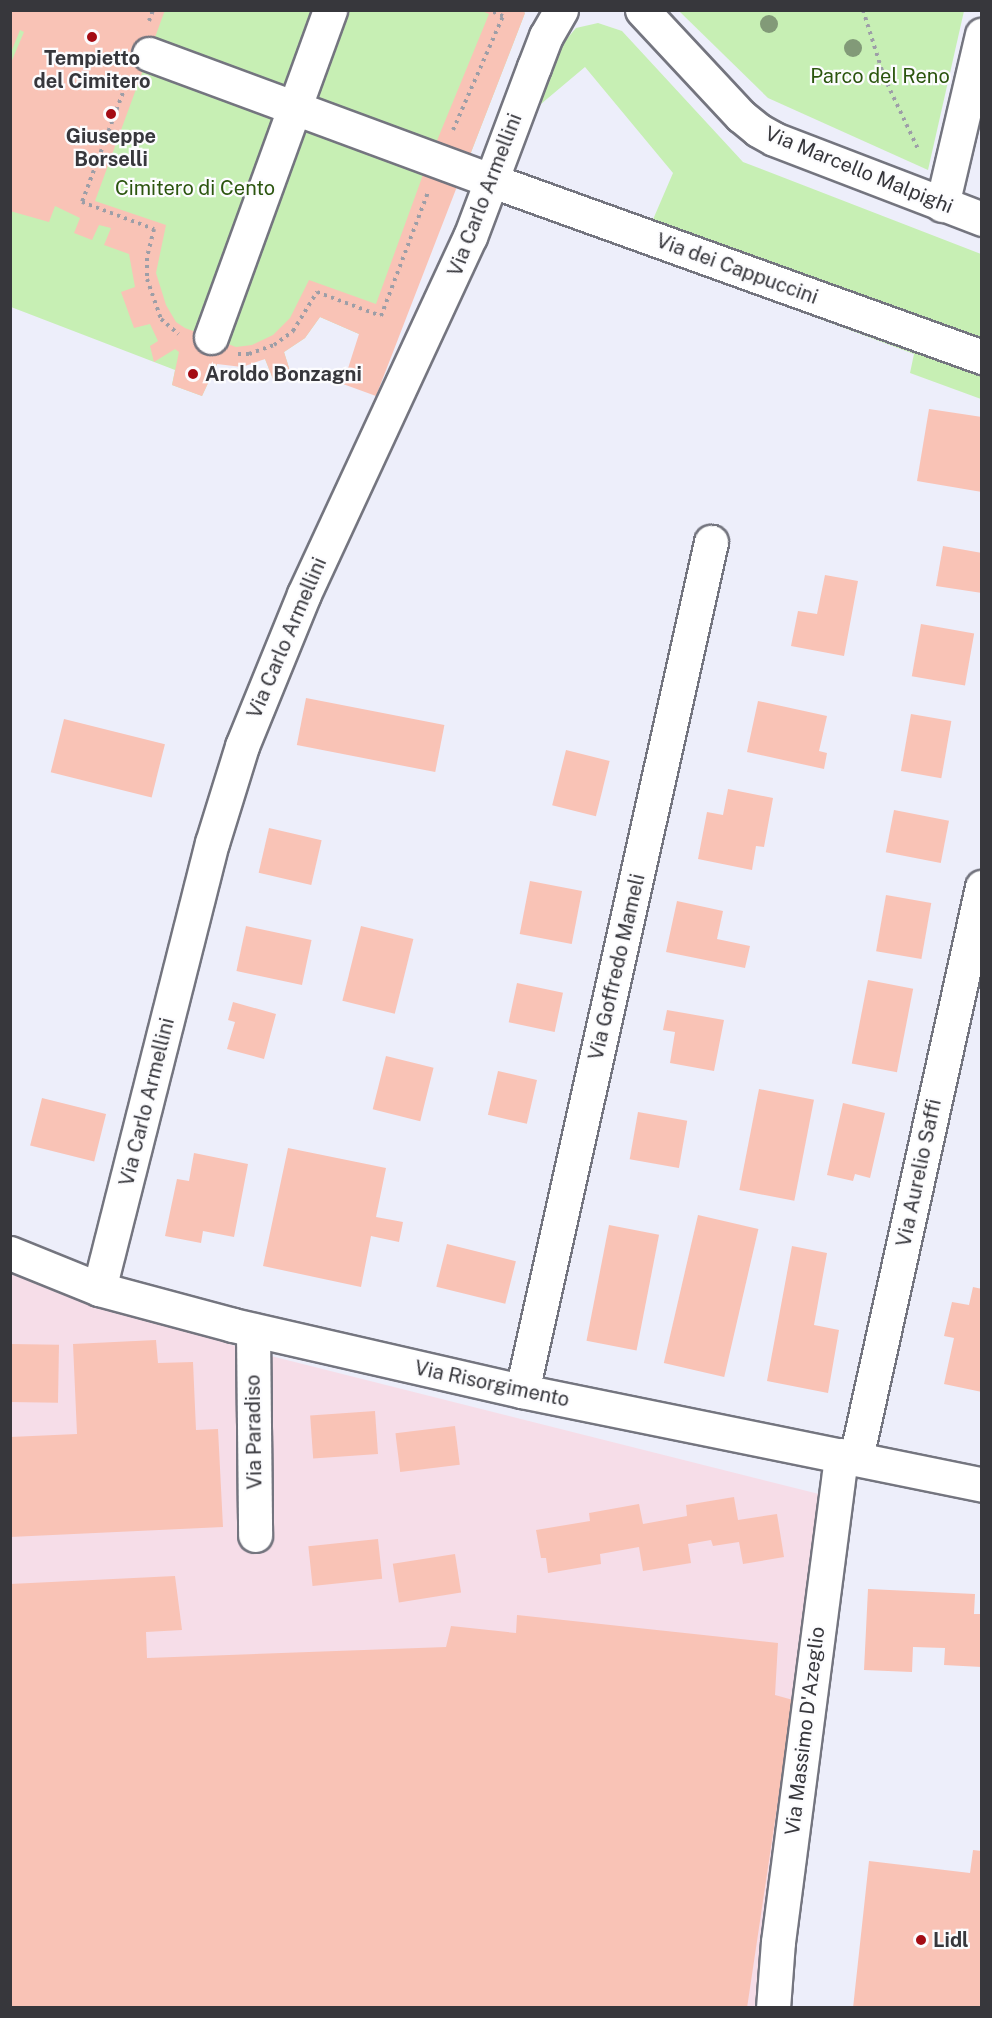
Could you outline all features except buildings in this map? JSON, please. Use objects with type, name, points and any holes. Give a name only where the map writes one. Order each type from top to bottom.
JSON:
[{"type":"street","points":[[211,338],[330,10]]},
{"type":"street","name":"Via Marcello Malpighi","points":[[642,10],[741,116],[774,140],[981,219]]},
{"type":"street","name":"Via Carlo Armellini","points":[[99,1289],[210,852],[242,746],[304,594],[439,309],[493,181],[557,12]]},
{"type":"street","points":[[942,205],[981,35]]},
{"type":"street","name":"Via dei Cappuccini","points":[[149,54],[439,162],[981,357]]},
{"type":"street","name":"Via Goffredo Mameli","points":[[522,1391],[711,542]]},
{"type":"street","name":"Via Aurelio Saffi","points":[[848,1457],[981,887]]},
{"type":"street","name":"Via Risorgimento","points":[[10,1253],[99,1289],[253,1330],[522,1391],[981,1485]]},
{"type":"street","name":"Via Paradiso","points":[[253,1330],[255,1535]]},
{"type":"street","name":"Via Massimo D'Azeglio","points":[[773,2007],[778,1942],[848,1457]]},
{"type":"path","points":[[439,162],[503,16],[489,10]]},
{"type":"path","points":[[863,10],[884,77],[924,160]]},
{"type":"shaded area","points":[[11,1268],[247,1350],[823,1495],[760,2007],[11,2008]]},
{"type":"green space","name":"Cimitero di Cento","points":[[522,10],[525,13],[470,155],[359,334],[320,317],[305,338],[284,352],[290,371],[273,379],[265,359],[217,364],[202,396],[172,385],[175,370],[11,307],[10,11]]},
{"type":"green space","name":"Parco del Reno","points":[[679,11],[964,11],[928,170],[768,98]]},
{"type":"green space","points":[[598,23],[622,31],[743,162],[981,254],[981,399],[910,373],[914,354],[639,252],[673,173],[585,67],[535,109],[555,53],[576,28]]},
{"type":"place","name":"Tempietto del Cimitero","points":[[92,37]]},
{"type":"place","name":"Giuseppe Borselli","points":[[111,114]]},
{"type":"place","name":"Aroldo Bonzagni","points":[[193,374]]},
{"type":"place","name":"Lidl","points":[[921,1940]]}]
